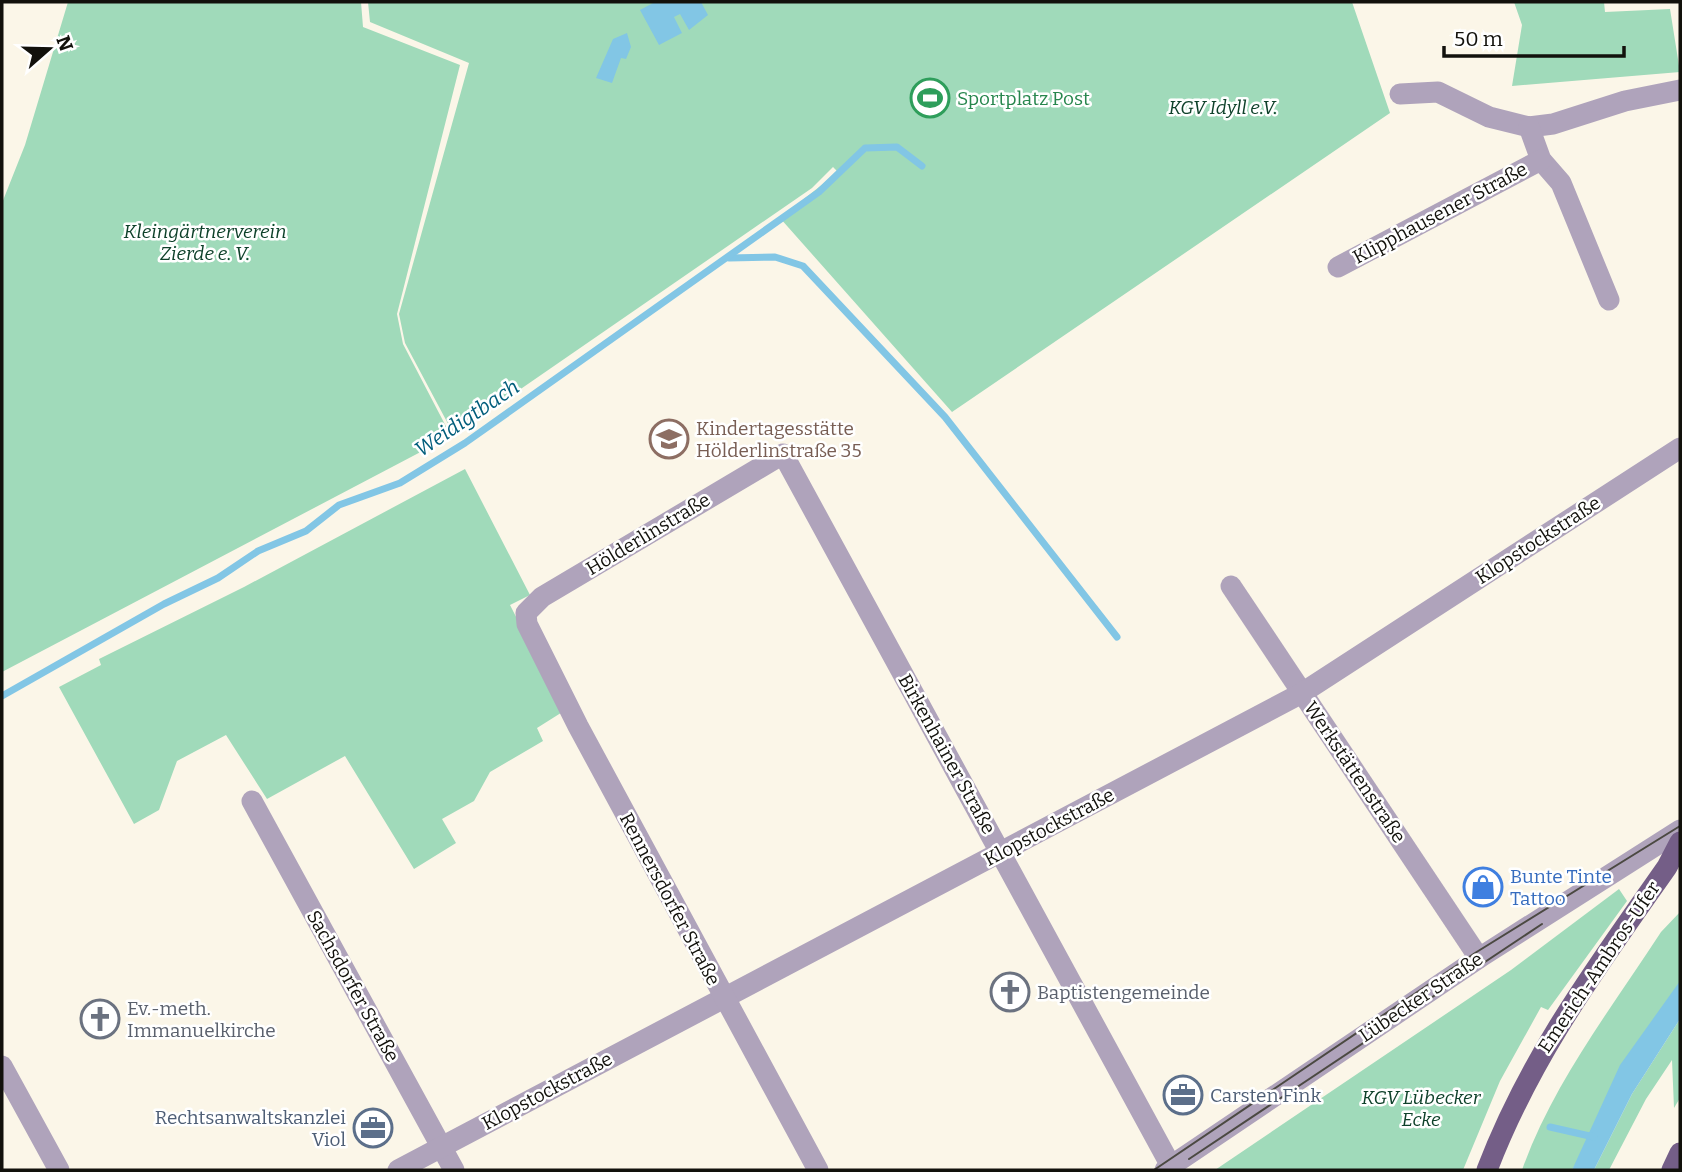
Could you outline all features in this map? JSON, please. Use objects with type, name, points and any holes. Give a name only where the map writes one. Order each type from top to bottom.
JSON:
[{"type":"main road","name":"Emerich-Ambros-Ufer","points":[[1487,1170],[1531,1070],[1549,1038],[1667,867],[1680,842]]},
{"type":"main road","points":[[1672,1170],[1680,1153]]},
{"type":"street","points":[[1400,94],[1438,92],[1489,117],[1529,127],[1553,124],[1625,101],[1680,90]]},
{"type":"street","name":"Klipphausener Straße","points":[[1529,127],[1541,160],[1561,183],[1609,300]]},
{"type":"street","name":"Klipphausener Straße","points":[[1338,267],[1541,160]]},
{"type":"street","name":"Klopstockstraße","points":[[398,1170],[1302,693],[1680,448]]},
{"type":"street","name":"Hölderlinstraße","points":[[527,624],[526,613],[542,597],[783,454]]},
{"type":"street","name":"Birkenhainer Straße","points":[[783,454],[1168,1168]]},
{"type":"street","name":"Werkstättenstraße","points":[[1231,586],[1479,958]]},
{"type":"street","name":"Rennersdorfer Straße","points":[[527,624],[578,726],[818,1170]]},
{"type":"street","name":"Sachsdorfer Straße","points":[[252,801],[454,1170]]},
{"type":"street","name":"Lübecker Straße","points":[[1168,1168],[1479,958],[1680,830]]},
{"type":"street","points":[[2,1066],[59,1170]]},
{"type":"green space","name":"Kleingärtnerverein Zierde e. V.","points":[[68,2],[361,2],[363,27],[460,65],[397,314],[403,344],[451,436],[2,672],[2,203],[25,145]]},
{"type":"green space","name":"KGV Idyll e.V.","points":[[368,2],[1352,2],[1390,113],[952,412],[780,218],[838,172],[833,167],[812,188],[454,435],[405,343],[399,314],[469,63],[370,22]]},
{"type":"green space","points":[[1514,2],[1604,2],[1605,12],[1670,9],[1680,72],[1512,86],[1522,25]]},
{"type":"green space","points":[[465,469],[530,595],[510,605],[564,711],[537,728],[543,741],[490,772],[474,801],[442,819],[456,843],[414,869],[345,756],[267,799],[226,735],[177,761],[159,810],[134,824],[59,687],[101,665],[99,659],[244,587]]},
{"type":"green space","name":"KGV Lübecker Ecke","points":[[1619,889],[1627,901],[1548,1010],[1541,1007],[1500,1081],[1463,1170],[1215,1170],[1511,970]]},
{"type":"green space","points":[[1680,912],[1680,982],[1572,1170],[1522,1170],[1550,1107],[1584,1047],[1661,932]]},
{"type":"green space","points":[[1680,1019],[1680,1098],[1674,1108],[1672,1060],[1646,1099],[1609,1170],[1594,1170],[1632,1094]]},
{"type":"water","points":[[655,2],[701,2],[708,15],[689,30],[680,14],[674,17],[682,33],[659,45],[640,10]]},
{"type":"water","points":[[627,33],[631,47],[626,59],[621,58],[612,83],[596,78],[613,39]]},
{"type":"water","points":[[1680,981],[1680,1019],[1632,1094],[1594,1170],[1572,1170],[1620,1065]]},
{"type":"waterway","name":"Weidigtbach","points":[[2,696],[164,604],[218,578],[258,551],[306,531],[339,505],[400,483],[465,443],[819,192],[865,148],[897,147],[922,166]]},
{"type":"waterway","points":[[729,258],[775,257],[803,266],[945,417],[1117,637]]},
{"type":"waterway","points":[[1550,1127],[1594,1137]]},
{"type":"tram line","points":[[1154,1170],[1475,953],[1680,826]]},
{"type":"tram line","points":[[1189,1159],[1542,924]]},
{"type":"place","name":"Sportplatz Post","points":[[930,98]]},
{"type":"place","name":"Kindertagesstätte Hölderlinstraße 35","points":[[669,439]]},
{"type":"place","name":"Bunte Tinte Tattoo","points":[[1483,887]]},
{"type":"place","name":"Baptistengemeinde","points":[[1010,992]]},
{"type":"place","name":"Ev.-meth. Immanuelkirche","points":[[100,1019]]},
{"type":"place","name":"Carsten Fink","points":[[1183,1095]]},
{"type":"place","name":"Rechtsanwaltskanzlei Viol","points":[[373,1128]]}]
